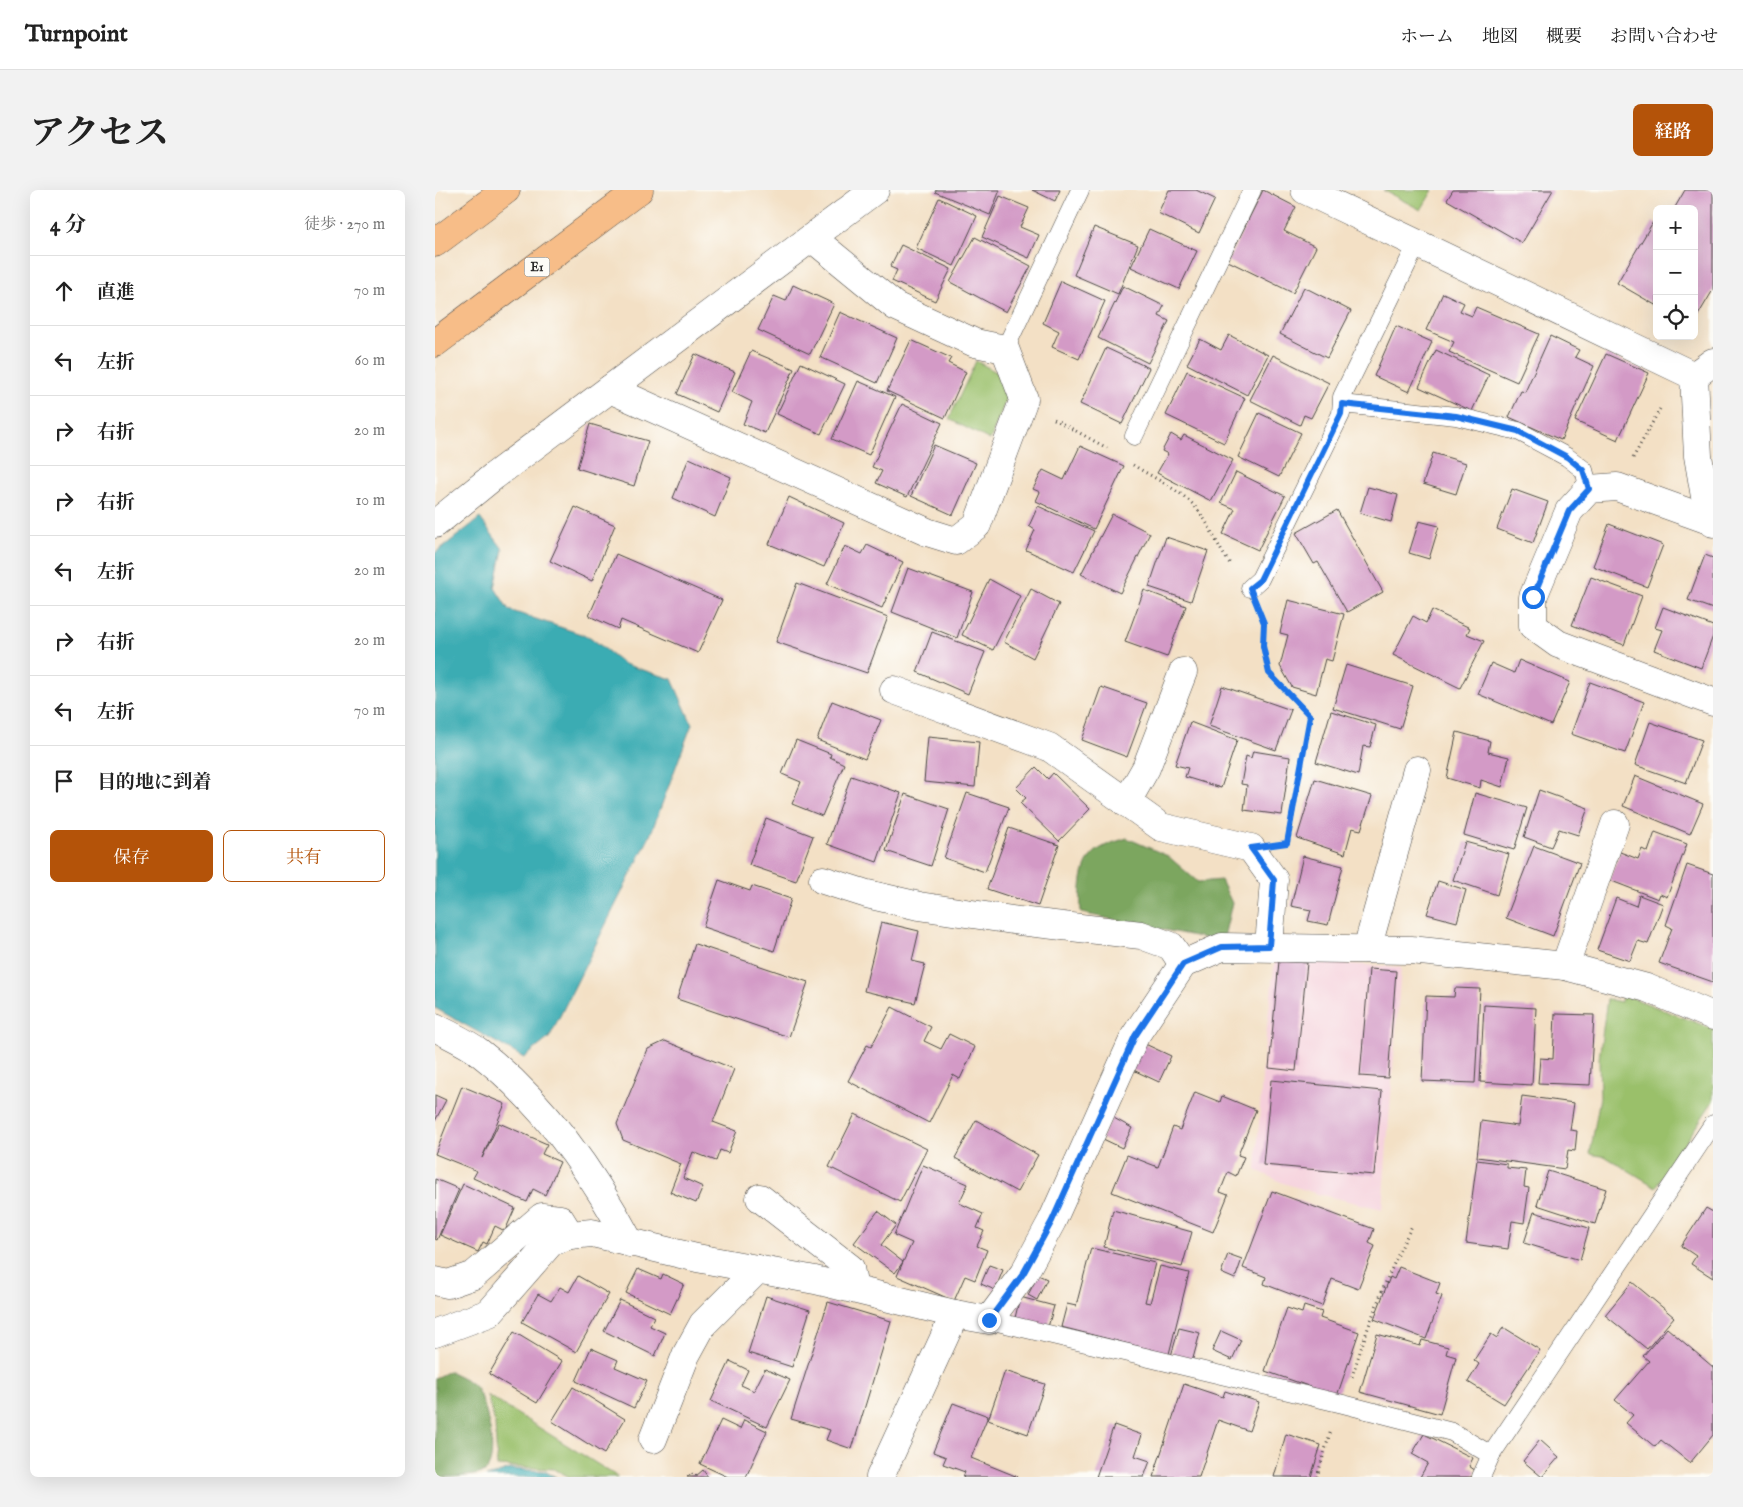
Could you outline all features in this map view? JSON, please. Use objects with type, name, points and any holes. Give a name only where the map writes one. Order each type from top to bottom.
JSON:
[{"type":"highway","points":[[435,243],[506,190]]},
{"type":"highway","name":"E1","points":[[435,344],[639,190]]},
{"type":"street","points":[[435,524],[494,476],[875,190]]},
{"type":"street","points":[[1305,190],[1417,244],[1704,369],[1698,456],[1711,521]]},
{"type":"street","points":[[610,389],[927,532],[956,541],[977,525],[1024,399],[1005,349],[975,343],[895,306],[812,238]]},
{"type":"street","points":[[1711,521],[1617,487],[1589,489],[1569,511],[1533,597],[1533,626],[1558,644],[1713,702]]},
{"type":"street","points":[[1126,803],[1146,768],[1183,672]]},
{"type":"street","points":[[895,690],[1049,747],[1161,827],[1251,848],[1274,880],[1269,946]]},
{"type":"street","points":[[1367,949],[1417,770]]},
{"type":"street","points":[[1565,966],[1615,824]]},
{"type":"street","points":[[823,880],[867,894],[919,906],[1019,921],[1141,934],[1171,946],[1183,964]]},
{"type":"street","points":[[435,1333],[489,1313],[552,1242],[570,1235],[592,1233],[630,1243],[854,1289],[955,1314],[989,1320],[1023,1274],[1052,1221],[1135,1036],[1183,964],[1222,947],[1269,946],[1411,950],[1565,966],[1647,988],[1713,1016]]},
{"type":"street","points":[[435,1028],[477,1051],[536,1103],[589,1174],[630,1243]]},
{"type":"street","points":[[759,1198],[850,1268],[854,1289]]},
{"type":"street","points":[[435,1281],[448,1284],[474,1275],[542,1217],[560,1219],[570,1235]]},
{"type":"street","points":[[653,1439],[686,1355],[703,1324],[758,1270]]},
{"type":"street","points":[[881,1477],[955,1314]]},
{"type":"lane","points":[[1005,349],[1080,190]]},
{"type":"lane","points":[[1134,436],[1252,190]]},
{"type":"lane","points":[[1250,588],[1260,580],[1341,414],[1342,396],[1417,244]]},
{"type":"lane","points":[[1342,404],[1456,416],[1518,431],[1567,457],[1583,470],[1589,489]]},
{"type":"lane","points":[[1481,1477],[1491,1455],[1713,1124]]},
{"type":"lane","points":[[989,1320],[1340,1403],[1452,1432],[1491,1455]]},
{"type":"path","points":[[1617,487],[1667,395],[1704,369]]},
{"type":"path","points":[[1024,399],[1038,411],[1094,439],[1114,452]]},
{"type":"path","points":[[1129,462],[1178,493],[1197,508],[1220,551],[1250,588],[1264,623],[1263,646],[1269,673],[1310,716],[1287,843],[1251,848]]},
{"type":"path","points":[[1317,1477],[1340,1403],[1367,1327],[1389,1270],[1412,1226]]},
{"type":"shaded area","points":[[1275,960],[1401,967],[1382,1209],[1318,1194],[1283,1183],[1256,1170],[1263,1061]]},
{"type":"green space","points":[[1383,190],[1433,190],[1421,210]]},
{"type":"green space","points":[[976,361],[998,373],[1008,395],[990,440],[949,419]]},
{"type":"green space","points":[[1127,838],[1168,856],[1198,882],[1221,880],[1232,903],[1224,937],[1209,939],[1081,913],[1082,877],[1088,860],[1104,846]]},
{"type":"green space","points":[[1622,994],[1713,1029],[1713,1101],[1656,1187],[1606,1157],[1590,1154],[1600,1097],[1599,1059],[1607,999],[1621,1002]]},
{"type":"green space","points":[[449,1371],[473,1384],[484,1405],[492,1443],[489,1465],[485,1472],[480,1474],[435,1477],[435,1378]]},
{"type":"green space","points":[[487,1395],[618,1477],[570,1477],[554,1469],[497,1466],[495,1423]]},
{"type":"water","points":[[480,518],[503,549],[495,588],[509,610],[590,637],[624,664],[672,679],[692,724],[650,836],[549,1038],[524,1058],[435,1008],[435,553]]},
{"type":"water","points":[[511,1469],[544,1471],[556,1477],[486,1477]]},
{"type":"building","points":[[936,190],[1000,190],[990,215],[935,192]]},
{"type":"building","points":[[1032,190],[1060,190],[1055,201]]},
{"type":"building","points":[[1169,190],[1196,190],[1215,199],[1199,233],[1158,213]]},
{"type":"building","points":[[1263,190],[1296,207],[1284,231],[1316,247],[1293,293],[1228,261]]},
{"type":"building","points":[[1453,190],[1553,190],[1522,243],[1447,200]]},
{"type":"building","points":[[1685,190],[1713,190],[1713,290],[1698,315],[1698,205],[1676,205]]},
{"type":"building","points":[[1000,196],[1029,208],[1020,227],[1039,235],[1029,258],[982,237]]},
{"type":"building","points":[[939,198],[977,216],[954,266],[916,248]]},
{"type":"building","points":[[1653,222],[1653,304],[1617,283]]},
{"type":"building","points":[[1094,227],[1138,245],[1118,294],[1074,275]]},
{"type":"building","points":[[1149,229],[1197,251],[1179,289],[1131,267]]},
{"type":"building","points":[[975,237],[1031,266],[1006,312],[950,282]]},
{"type":"building","points":[[901,245],[951,269],[935,301],[892,281],[897,270],[890,267]]},
{"type":"building","points":[[1061,281],[1105,301],[1079,359],[1052,347],[1059,331],[1043,323]]},
{"type":"building","points":[[793,285],[834,304],[810,354],[758,330],[774,296],[786,301]]},
{"type":"building","points":[[1123,286],[1164,306],[1159,316],[1169,321],[1148,363],[1098,338]]},
{"type":"building","points":[[1304,287],[1351,311],[1327,358],[1280,334]]},
{"type":"building","points":[[1443,293],[1464,303],[1460,311],[1472,316],[1476,307],[1539,334],[1517,382],[1449,352],[1454,342],[1426,330]]},
{"type":"building","points":[[840,312],[897,338],[877,383],[820,357]]},
{"type":"building","points":[[1396,326],[1432,342],[1409,392],[1374,376]]},
{"type":"building","points":[[1229,335],[1268,355],[1247,395],[1187,364],[1200,339],[1221,350]]},
{"type":"building","points":[[1550,336],[1579,350],[1575,357],[1594,366],[1561,440],[1509,417],[1521,391],[1525,392]]},
{"type":"building","points":[[911,340],[951,358],[948,363],[966,372],[945,418],[887,391]]},
{"type":"building","points":[[1106,348],[1149,368],[1122,424],[1080,404]]},
{"type":"building","points":[[1436,350],[1489,375],[1472,411],[1419,387]]},
{"type":"building","points":[[751,351],[794,369],[765,433],[743,424],[752,402],[732,392]]},
{"type":"building","points":[[695,354],[735,372],[717,412],[677,394]]},
{"type":"building","points":[[1606,354],[1649,373],[1618,440],[1575,421]]},
{"type":"building","points":[[1273,355],[1329,383],[1311,418],[1304,415],[1300,425],[1250,400]]},
{"type":"building","points":[[801,363],[845,384],[821,434],[777,414]]},
{"type":"building","points":[[1187,371],[1245,398],[1224,443],[1166,415]]},
{"type":"building","points":[[858,381],[895,397],[869,455],[832,439]]},
{"type":"building","points":[[902,404],[942,423],[907,497],[876,483],[882,471],[872,467]]},
{"type":"building","points":[[1259,413],[1301,433],[1279,477],[1238,457]]},
{"type":"building","points":[[590,424],[648,441],[634,486],[577,468]]},
{"type":"building","points":[[1171,434],[1181,440],[1184,435],[1233,460],[1211,501],[1157,473],[1168,454],[1162,451]]},
{"type":"building","points":[[934,445],[976,463],[953,515],[911,496]]},
{"type":"building","points":[[1080,446],[1124,466],[1094,529],[1036,501],[1040,492],[1033,489],[1043,470],[1064,480]]},
{"type":"building","points":[[1433,453],[1466,463],[1456,494],[1423,484]]},
{"type":"building","points":[[689,458],[731,477],[715,517],[673,498]]},
{"type":"building","points":[[1236,472],[1285,496],[1258,550],[1223,534],[1235,509],[1221,503]]},
{"type":"building","points":[[1368,487],[1398,495],[1391,522],[1360,513]]},
{"type":"building","points":[[1512,489],[1548,502],[1533,543],[1497,529]]},
{"type":"building","points":[[789,497],[844,523],[824,567],[769,544]]},
{"type":"building","points":[[1038,506],[1094,531],[1074,572],[1026,550],[1035,530],[1029,526]]},
{"type":"building","points":[[575,507],[615,525],[592,581],[550,561]]},
{"type":"building","points":[[1337,510],[1383,592],[1347,612],[1318,562],[1314,564],[1296,533]]},
{"type":"building","points":[[1112,514],[1150,533],[1120,593],[1081,574]]},
{"type":"building","points":[[1419,521],[1439,526],[1429,559],[1409,553]]},
{"type":"building","points":[[1609,524],[1663,545],[1647,587],[1593,566]]},
{"type":"building","points":[[1166,537],[1208,551],[1191,601],[1149,587]]},
{"type":"building","points":[[867,545],[903,562],[882,608],[827,584],[845,546],[862,554]]},
{"type":"building","points":[[616,554],[722,600],[698,653],[621,620],[618,629],[589,616]]},
{"type":"building","points":[[1705,555],[1713,558],[1713,609],[1688,600]]},
{"type":"building","points":[[908,568],[973,592],[957,638],[892,612]]},
{"type":"building","points":[[1591,577],[1642,596],[1624,645],[1572,625]]},
{"type":"building","points":[[989,579],[1020,596],[993,650],[962,635]]},
{"type":"building","points":[[797,583],[888,617],[867,673],[776,642]]},
{"type":"building","points":[[1031,589],[1059,604],[1033,658],[1004,642]]},
{"type":"building","points":[[1144,590],[1186,606],[1167,657],[1125,642]]},
{"type":"building","points":[[1288,600],[1344,614],[1332,661],[1325,659],[1316,694],[1292,687],[1280,666],[1288,635],[1280,633]]},
{"type":"building","points":[[1663,607],[1713,626],[1713,636],[1701,668],[1654,650],[1662,630],[1655,628]]},
{"type":"building","points":[[1432,610],[1470,628],[1467,634],[1484,641],[1460,688],[1393,655],[1413,616],[1426,623]]},
{"type":"building","points":[[932,632],[985,652],[968,694],[917,672]]},
{"type":"building","points":[[1519,660],[1570,682],[1551,725],[1478,694],[1491,663],[1514,673]]},
{"type":"building","points":[[1346,665],[1413,686],[1400,729],[1333,708]]},
{"type":"building","points":[[1590,682],[1644,702],[1625,753],[1571,734]]},
{"type":"building","points":[[1222,686],[1291,710],[1276,750],[1209,726]]},
{"type":"building","points":[[1101,687],[1147,703],[1127,757],[1082,740]]},
{"type":"building","points":[[832,701],[881,720],[865,759],[817,740]]},
{"type":"building","points":[[1331,711],[1376,725],[1370,747],[1363,746],[1358,775],[1316,762]]},
{"type":"building","points":[[1190,722],[1237,740],[1221,788],[1185,777],[1188,768],[1175,765]]},
{"type":"building","points":[[1650,722],[1702,740],[1686,783],[1635,765]]},
{"type":"building","points":[[1457,732],[1490,741],[1488,752],[1509,757],[1502,787],[1481,780],[1480,788],[1447,778]]},
{"type":"building","points":[[928,737],[979,742],[975,787],[924,782]]},
{"type":"building","points":[[796,740],[831,754],[830,757],[844,764],[822,816],[792,804],[801,782],[782,774]]},
{"type":"building","points":[[1253,751],[1290,757],[1282,815],[1244,810],[1247,785],[1241,784],[1246,756],[1251,758]]},
{"type":"building","points":[[1036,767],[1048,779],[1053,773],[1090,809],[1059,841],[1020,803],[1026,798],[1016,788]]},
{"type":"building","points":[[851,776],[901,793],[877,862],[827,844]]},
{"type":"building","points":[[1635,776],[1703,804],[1690,834],[1623,806]]},
{"type":"building","points":[[1315,779],[1372,796],[1361,830],[1352,828],[1345,854],[1297,838]]},
{"type":"building","points":[[1539,790],[1588,808],[1578,835],[1559,829],[1551,847],[1524,837]]},
{"type":"building","points":[[967,793],[1009,807],[985,872],[944,858]]},
{"type":"building","points":[[1475,793],[1527,808],[1514,850],[1464,835]]},
{"type":"building","points":[[905,794],[949,809],[931,866],[886,851]]},
{"type":"building","points":[[766,818],[813,836],[796,881],[749,865]]},
{"type":"building","points":[[1009,828],[1059,845],[1038,906],[987,889]]},
{"type":"building","points":[[1655,832],[1687,844],[1667,897],[1660,894],[1658,899],[1609,880],[1620,852],[1638,859],[1642,849],[1648,852]]},
{"type":"building","points":[[1465,842],[1509,854],[1497,895],[1453,880]]},
{"type":"building","points":[[1534,846],[1580,863],[1553,936],[1506,918]]},
{"type":"building","points":[[1303,856],[1343,866],[1328,925],[1308,921],[1311,910],[1291,906]]},
{"type":"building","points":[[1687,865],[1713,874],[1713,982],[1659,963],[1672,928],[1666,925]]},
{"type":"building","points":[[719,880],[750,891],[752,886],[791,899],[774,951],[703,927]]},
{"type":"building","points":[[1438,881],[1466,890],[1457,922],[1427,914]]},
{"type":"building","points":[[1639,895],[1663,904],[1648,944],[1638,941],[1630,961],[1597,950],[1616,898],[1636,906]]},
{"type":"building","points":[[881,922],[919,931],[912,961],[925,964],[915,1003],[864,991]]},
{"type":"building","points":[[695,944],[808,982],[789,1037],[677,999]]},
{"type":"building","points":[[1279,961],[1307,963],[1296,1071],[1269,1068]]},
{"type":"building","points":[[1369,969],[1396,971],[1388,1078],[1360,1076]]},
{"type":"building","points":[[1455,988],[1480,989],[1475,1083],[1422,1081],[1426,996],[1454,997]]},
{"type":"building","points":[[1484,1005],[1536,1008],[1532,1085],[1480,1082]]},
{"type":"building","points":[[892,1007],[931,1027],[924,1041],[941,1049],[949,1034],[975,1047],[960,1079],[953,1075],[929,1123],[848,1081],[867,1045],[871,1047]]},
{"type":"building","points":[[1555,1014],[1594,1015],[1590,1085],[1538,1083],[1540,1058],[1553,1059]]},
{"type":"building","points":[[665,1041],[734,1069],[713,1122],[737,1131],[728,1153],[720,1150],[716,1161],[693,1152],[683,1178],[703,1187],[696,1203],[670,1192],[681,1164],[623,1140],[617,1124],[648,1049]]},
{"type":"building","points":[[1143,1043],[1171,1056],[1159,1082],[1131,1069]]},
{"type":"building","points":[[1271,1080],[1382,1091],[1374,1175],[1263,1165]]},
{"type":"building","points":[[462,1086],[505,1104],[482,1158],[499,1123],[547,1144],[542,1154],[560,1162],[545,1195],[533,1189],[527,1202],[473,1178],[477,1171],[435,1154]]},
{"type":"building","points":[[1195,1092],[1220,1102],[1222,1096],[1256,1110],[1238,1155],[1244,1157],[1236,1176],[1228,1172],[1220,1192],[1228,1195],[1213,1232],[1112,1192],[1127,1155],[1158,1167],[1173,1127],[1180,1130]]},
{"type":"building","points":[[435,1095],[446,1100],[435,1121]]},
{"type":"building","points":[[1522,1096],[1574,1103],[1570,1130],[1577,1131],[1575,1151],[1568,1150],[1565,1169],[1477,1157],[1481,1121],[1518,1126]]},
{"type":"building","points":[[855,1114],[927,1149],[900,1202],[829,1167]]},
{"type":"building","points":[[1112,1117],[1132,1128],[1122,1148],[1101,1138]]},
{"type":"building","points":[[976,1120],[1038,1155],[1017,1192],[955,1158]]},
{"type":"building","points":[[1477,1160],[1507,1164],[1507,1168],[1526,1170],[1524,1187],[1529,1188],[1524,1223],[1512,1221],[1508,1249],[1466,1243]]},
{"type":"building","points":[[923,1165],[968,1184],[959,1203],[983,1214],[977,1228],[984,1231],[977,1246],[987,1250],[975,1280],[965,1276],[954,1301],[897,1276],[912,1243],[894,1235]]},
{"type":"building","points":[[1548,1171],[1606,1189],[1595,1224],[1537,1205]]},
{"type":"building","points":[[435,1179],[459,1189],[437,1240],[435,1239]]},
{"type":"building","points":[[463,1184],[515,1208],[505,1231],[495,1226],[487,1244],[483,1242],[478,1252],[440,1235]]},
{"type":"building","points":[[1272,1191],[1374,1229],[1369,1243],[1375,1246],[1358,1289],[1332,1279],[1322,1306],[1264,1284],[1266,1277],[1243,1268]]},
{"type":"building","points":[[1706,1208],[1713,1212],[1713,1278],[1691,1264],[1696,1256],[1681,1246]]},
{"type":"building","points":[[1113,1210],[1192,1232],[1182,1267],[1104,1247]]},
{"type":"building","points":[[878,1211],[896,1225],[881,1245],[903,1262],[895,1273],[854,1243]]},
{"type":"building","points":[[1534,1212],[1589,1228],[1580,1260],[1524,1243]]},
{"type":"building","points":[[1091,1248],[1155,1263],[1145,1302],[1150,1303],[1160,1266],[1189,1273],[1169,1354],[1061,1327],[1067,1304],[1076,1306]]},
{"type":"building","points":[[1228,1254],[1242,1259],[1235,1279],[1221,1273]]},
{"type":"building","points":[[989,1265],[1003,1270],[995,1290],[981,1284]]},
{"type":"building","points":[[1399,1267],[1440,1283],[1436,1294],[1442,1296],[1426,1339],[1374,1319],[1390,1277],[1394,1279]]},
{"type":"building","points":[[638,1269],[661,1279],[663,1274],[684,1284],[670,1314],[626,1293]]},
{"type":"building","points":[[1038,1275],[1047,1279],[1037,1300],[1028,1295]]},
{"type":"building","points":[[578,1276],[609,1294],[576,1352],[522,1322],[538,1294],[551,1301],[560,1287],[569,1292]]},
{"type":"building","points":[[1632,1282],[1674,1317],[1647,1349],[1605,1315]]},
{"type":"building","points":[[766,1296],[810,1310],[792,1367],[748,1353]]},
{"type":"building","points":[[1020,1297],[1054,1306],[1048,1327],[1015,1318]]},
{"type":"building","points":[[620,1300],[655,1317],[650,1326],[665,1333],[655,1356],[604,1331]]},
{"type":"building","points":[[828,1302],[891,1321],[852,1449],[826,1440],[830,1430],[791,1419]]},
{"type":"building","points":[[1304,1306],[1322,1312],[1320,1318],[1359,1332],[1337,1396],[1265,1371],[1287,1308],[1302,1313]]},
{"type":"building","points":[[1503,1327],[1540,1350],[1504,1404],[1468,1382],[1479,1364],[1474,1360],[1491,1334],[1497,1338]]},
{"type":"building","points":[[1179,1328],[1200,1333],[1192,1362],[1171,1356]]},
{"type":"building","points":[[1667,1328],[1713,1367],[1713,1435],[1690,1463],[1661,1440],[1655,1447],[1626,1423],[1633,1415],[1615,1400],[1649,1361],[1643,1356]]},
{"type":"building","points":[[1221,1331],[1241,1340],[1232,1360],[1212,1351]]},
{"type":"building","points":[[514,1332],[562,1361],[537,1403],[489,1374]]},
{"type":"building","points":[[1377,1334],[1420,1346],[1422,1340],[1448,1347],[1446,1354],[1456,1357],[1440,1414],[1360,1392]]},
{"type":"building","points":[[591,1348],[618,1360],[615,1367],[647,1381],[634,1408],[576,1381]]},
{"type":"building","points":[[730,1361],[748,1370],[741,1385],[754,1391],[765,1369],[790,1380],[767,1427],[711,1401]]},
{"type":"building","points":[[1005,1371],[1045,1384],[1028,1434],[988,1420]]},
{"type":"building","points":[[1184,1384],[1223,1397],[1225,1391],[1259,1402],[1249,1431],[1218,1420],[1199,1477],[1153,1477]]},
{"type":"building","points":[[573,1387],[625,1419],[604,1454],[552,1421]]},
{"type":"building","points":[[953,1403],[988,1416],[971,1458],[1018,1477],[963,1477],[965,1472],[943,1464],[946,1457],[933,1452]]},
{"type":"building","points":[[721,1420],[740,1429],[744,1420],[767,1431],[746,1477],[728,1477],[700,1464]]},
{"type":"building","points":[[1114,1425],[1142,1435],[1135,1456],[1150,1461],[1144,1477],[1096,1477]]},
{"type":"building","points":[[1286,1434],[1321,1445],[1311,1477],[1274,1477]]},
{"type":"building","points":[[1424,1434],[1473,1458],[1469,1466],[1476,1471],[1472,1477],[1420,1477],[1428,1463],[1412,1454]]},
{"type":"building","points":[[1540,1440],[1559,1457],[1542,1477],[1523,1461]]},
{"type":"building","points":[[703,1470],[708,1477],[687,1477],[693,1473],[696,1476]]},
{"type":"route","points":[[989,1320],[1023,1274],[1052,1221],[1135,1036],[1183,964],[1222,947],[1269,946],[1274,880],[1251,848],[1287,843],[1310,716],[1269,673],[1263,646],[1264,623],[1250,588],[1260,580],[1341,414],[1342,404],[1456,416],[1518,431],[1567,457],[1583,470],[1589,489],[1569,511],[1533,597]]}]
